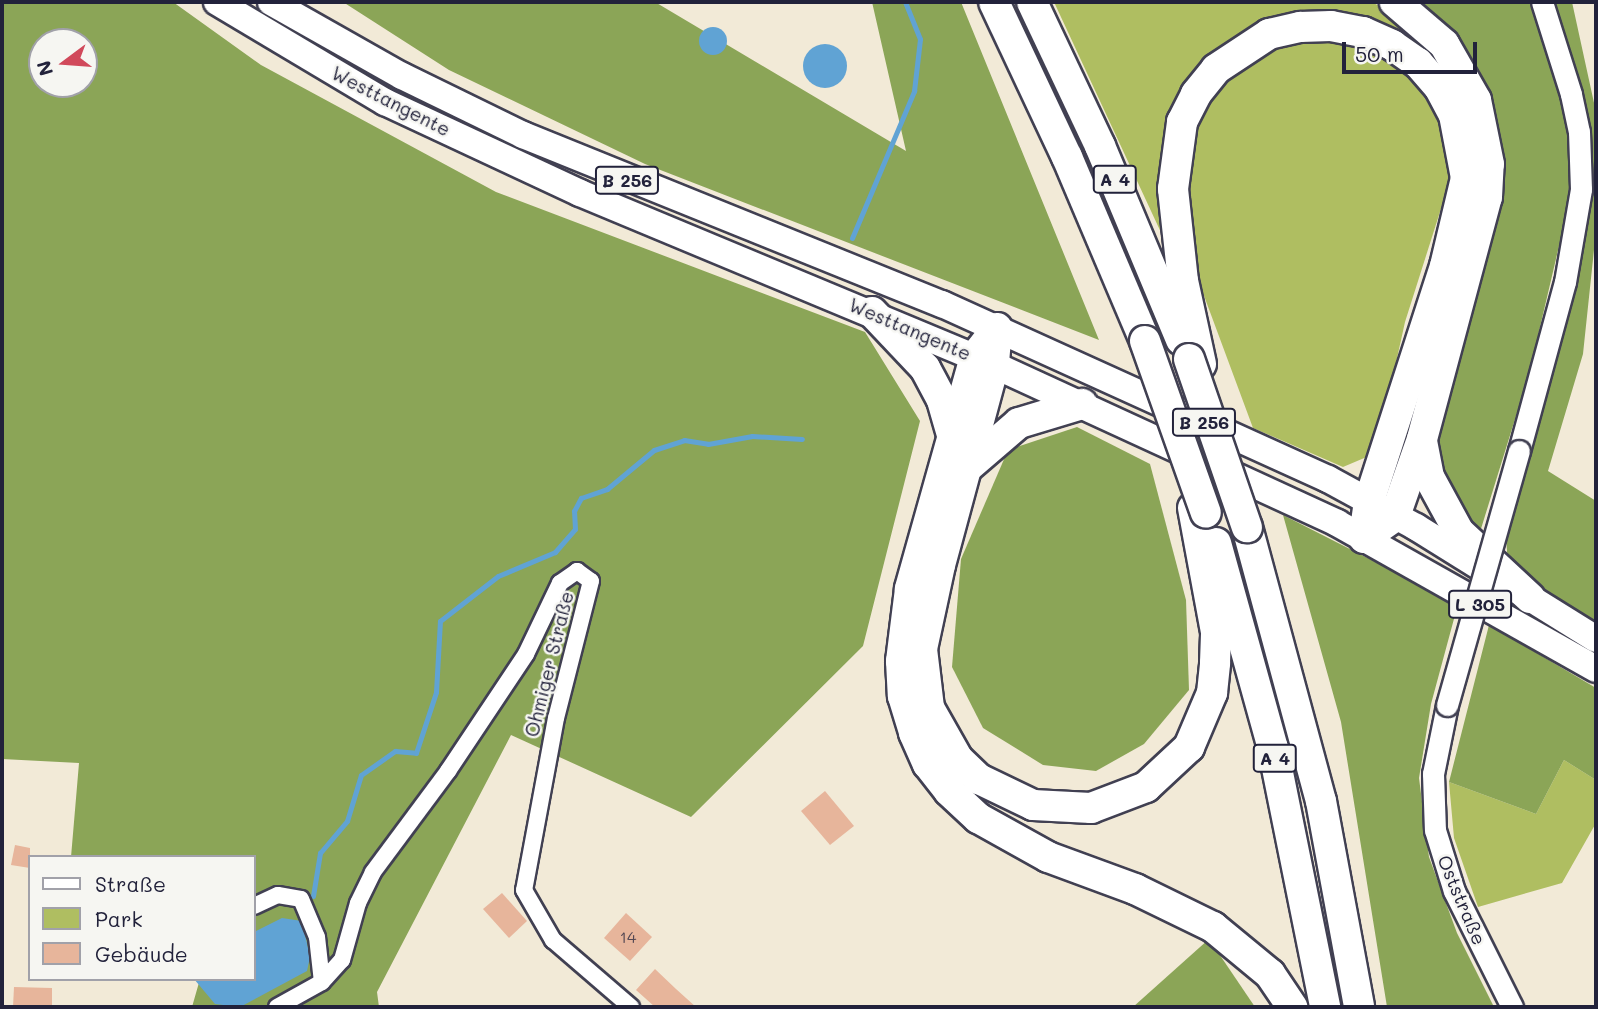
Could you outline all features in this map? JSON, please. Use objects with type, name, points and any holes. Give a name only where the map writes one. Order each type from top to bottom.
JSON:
[{"type":"highway","name":"A 4","points":[[995,2],[1068,157],[1145,341],[1181,438],[1200,511],[1273,748],[1325,1007]]},
{"type":"highway","name":"A 4","points":[[1032,2],[1106,159],[1195,362],[1247,527],[1321,802],[1359,1007]]},
{"type":"highway","points":[[1364,538],[1395,516],[1422,439],[1480,228],[1489,164],[1476,100],[1462,71],[1429,29],[1395,2]]},
{"type":"highway","points":[[1195,362],[1173,189],[1182,122],[1196,94],[1216,69],[1240,49],[1279,32],[1331,26],[1363,32],[1392,45],[1418,63],[1439,87],[1460,135],[1466,177],[1445,265],[1369,501],[1364,538]]},
{"type":"highway","points":[[872,312],[925,368],[942,400],[952,435]]},
{"type":"highway","points":[[997,328],[952,435],[910,589],[901,661],[903,696],[928,764],[978,818],[1011,839],[1213,927],[1270,974],[1292,1007]]},
{"type":"highway","points":[[985,361],[969,466],[926,621],[923,678],[929,708],[958,759],[996,789],[1032,805],[1091,808],[1138,792],[1170,769],[1203,721],[1212,693],[1216,632],[1200,511]]},
{"type":"highway","points":[[969,466],[1019,423],[1082,404]]},
{"type":"highway","points":[[1422,439],[1429,477],[1459,532],[1530,598]]},
{"type":"main road","name":"Westtangente","points":[[217,2],[398,108],[580,193],[872,312],[1082,404],[1364,538],[1596,669]]},
{"type":"main road","name":"Westtangente","points":[[271,2],[402,76],[523,135],[997,328],[1369,501],[1596,639]]},
{"type":"street","name":"Oststraße","points":[[1512,1007],[1454,891],[1435,830],[1433,774],[1447,705],[1565,282],[1581,189],[1579,132],[1571,94],[1542,2]]},
{"type":"street","name":"Ohmiger Straße","points":[[277,1007],[322,982],[342,960],[358,903],[373,872],[448,771],[526,654],[559,583],[577,571],[591,582],[556,718],[524,890],[553,940],[631,1007]]},
{"type":"street","points":[[256,905],[278,895],[301,899],[317,937],[322,982]]},
{"type":"green space","points":[[2,2],[173,2],[261,65],[496,192],[865,332],[920,421],[863,646],[691,817],[511,735],[377,992],[379,1007],[192,1007],[199,981],[256,981],[256,855],[71,855],[79,763],[2,759]]},
{"type":"green space","points":[[343,2],[655,2],[906,151],[872,2],[961,2],[1099,340],[645,164],[449,70]]},
{"type":"green space","points":[[1054,2],[1372,2],[1416,27],[1453,69],[1462,112],[1358,17],[1310,12],[1254,29],[1205,66],[1164,239]]},
{"type":"green space","points":[[1415,2],[1534,2],[1560,88],[1573,161],[1563,229],[1529,374],[1480,532],[1452,499],[1436,465],[1435,434],[1496,131],[1472,64],[1437,18]]},
{"type":"green space","points":[[1555,2],[1572,2],[1596,112],[1596,231],[1583,354],[1548,471],[1596,501],[1596,626],[1508,565],[1505,523],[1564,329],[1590,175],[1575,66]]},
{"type":"green space","points":[[1338,40],[1381,55],[1418,85],[1443,130],[1452,174],[1405,322],[1376,453],[1343,467],[1253,428],[1200,285],[1186,215],[1189,150],[1209,97],[1243,62],[1286,41]]},
{"type":"green space","points":[[1077,427],[1150,464],[1186,600],[1189,690],[1144,744],[1096,771],[1043,765],[983,728],[952,667],[961,559],[1008,450]]},
{"type":"green space","points":[[1283,515],[1458,604],[1431,704],[1419,778],[1429,857],[1457,933],[1494,1007],[1387,1007],[1341,722]]},
{"type":"green space","points":[[1489,625],[1596,688],[1596,780],[1564,760],[1536,814],[1449,782]]},
{"type":"green space","points":[[1564,760],[1596,780],[1596,823],[1562,883],[1478,907],[1454,838],[1449,782],[1536,814]]},
{"type":"green space","points":[[1209,939],[1255,1007],[1133,1007]]},
{"type":"water","points":[[713,27],[723,31],[727,41],[723,51],[713,55],[703,51],[699,41],[703,31]]},
{"type":"water","points":[[825,44],[840,51],[847,66],[840,81],[825,88],[810,81],[803,66],[810,51]]},
{"type":"water","points":[[282,918],[302,921],[310,957],[307,971],[240,1007],[215,1004],[196,981],[256,981],[256,931]]},
{"type":"building","points":[[825,791],[854,826],[830,845],[801,811]]},
{"type":"building","points":[[15,845],[30,848],[28,868],[11,865]]},
{"type":"building","points":[[502,893],[527,921],[509,938],[483,909]]},
{"type":"building","points":[[626,913],[652,937],[630,961],[604,938]]},
{"type":"building","points":[[655,969],[696,1007],[655,1007],[636,990]]},
{"type":"building","points":[[14,987],[52,988],[52,1007],[13,1007]]},
{"type":"waterway","points":[[852,238],[914,91],[920,39],[905,2]]},
{"type":"waterway","points":[[313,896],[320,853],[347,821],[361,775],[395,751],[416,753],[436,692],[440,621],[498,576],[555,552],[575,529],[574,511],[581,498],[607,489],[654,450],[684,440],[708,444],[752,436],[802,439]]}]
